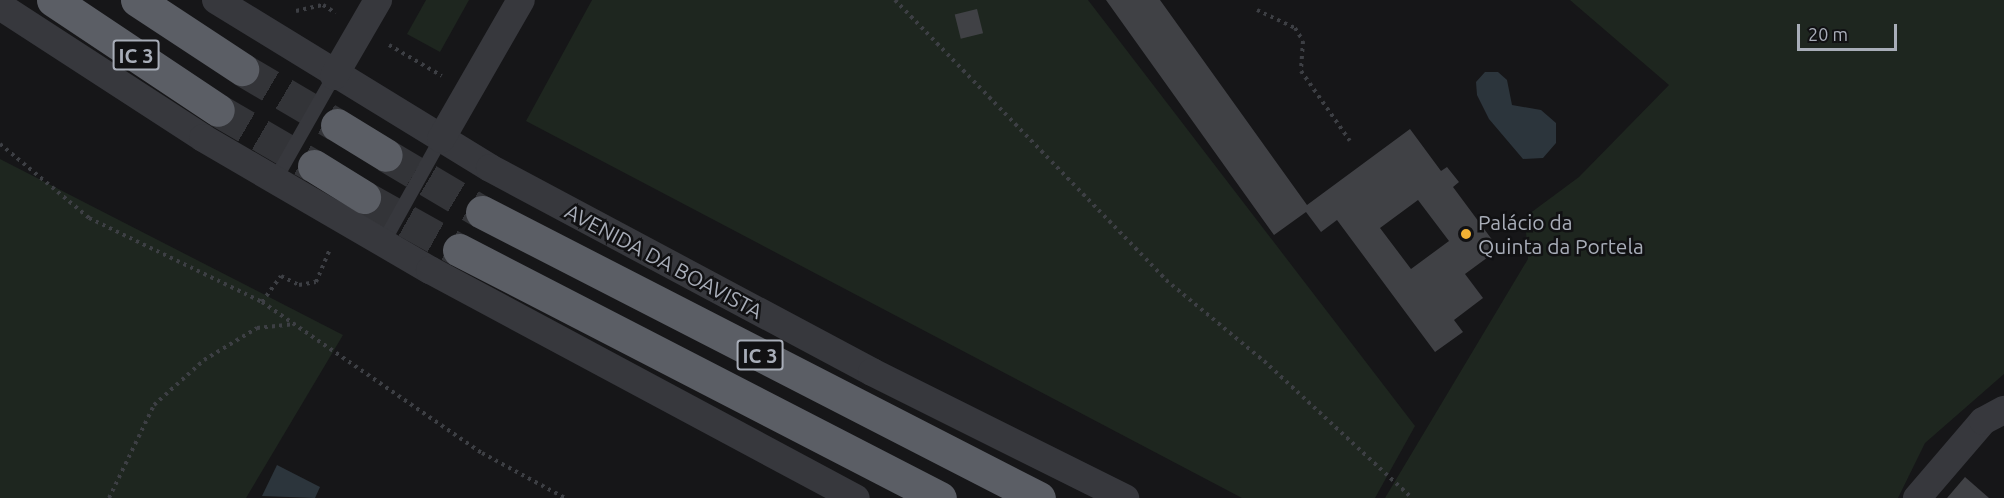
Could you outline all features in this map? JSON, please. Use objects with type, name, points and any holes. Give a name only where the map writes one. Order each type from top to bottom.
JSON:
[{"type":"highway","name":"IC 3","points":[[53,0],[218,110]]},
{"type":"highway","name":"IC 3","points":[[137,0],[242,69]]},
{"type":"highway","points":[[336,125],[386,155]]},
{"type":"highway","points":[[314,166],[364,197]]},
{"type":"highway","name":"AVENIDA DA BOAVISTA","points":[[482,212],[1039,498]]},
{"type":"highway","name":"IC 3","points":[[459,250],[940,498]]},
{"type":"street","name":"AVENIDA DA BOAVISTA","points":[[216,0],[334,76],[441,139],[872,372],[1125,498]]},
{"type":"street","points":[[334,76],[378,0]]},
{"type":"street","points":[[441,139],[521,0]]},
{"type":"street","points":[[0,6],[274,180],[383,243],[856,498]]},
{"type":"street","points":[[1917,498],[1983,421],[2004,410]]},
{"type":"lane","points":[[274,180],[334,76]]},
{"type":"lane","points":[[383,243],[441,139]]},
{"type":"path","points":[[895,0],[1166,279],[1264,361],[1412,498]]},
{"type":"path","points":[[290,9],[323,5],[468,92]]},
{"type":"path","points":[[1257,10],[1295,28],[1303,41],[1301,71],[1350,141]]},
{"type":"path","points":[[0,144],[89,218],[262,302],[482,453],[565,498]]},
{"type":"path","points":[[262,302],[281,276],[299,285],[316,282],[329,251]]},
{"type":"path","points":[[109,498],[154,405],[204,360],[257,328],[294,323]]},
{"type":"shaded area","points":[[426,0],[469,0],[440,52],[407,34]]},
{"type":"shaded area","points":[[592,0],[1088,0],[1415,426],[1375,498],[1242,498],[526,121]]},
{"type":"shaded area","points":[[1570,0],[2004,0],[2004,374],[1925,443],[1898,498],[1385,498],[1528,259],[1525,217],[1579,177],[1669,85]]},
{"type":"shaded area","points":[[1485,72],[1498,72],[1507,80],[1512,105],[1541,110],[1556,123],[1556,143],[1543,158],[1523,159],[1489,119],[1477,95],[1476,82]]},
{"type":"shaded area","points":[[0,159],[343,335],[246,498],[0,498]]},
{"type":"shaded area","points":[[277,465],[320,487],[315,498],[262,496]]},
{"type":"building","points":[[1106,0],[1160,0],[1307,205],[1410,129],[1441,171],[1447,167],[1459,182],[1453,187],[1499,249],[1465,274],[1483,298],[1454,320],[1463,332],[1435,352],[1337,220],[1321,232],[1306,212],[1274,235]],"holes":[[[1418,200],[1449,241],[1411,269],[1380,228]]]},
{"type":"building","points":[[977,9],[983,33],[961,39],[955,15]]},
{"type":"building","points":[[1965,477],[1989,498],[1947,498]]},
{"type":"tunnel","points":[[242,69],[337,125]]},
{"type":"tunnel","points":[[218,110],[314,166]]},
{"type":"tunnel","points":[[386,155],[482,212]]},
{"type":"tunnel","points":[[364,197],[459,250]]},
{"type":"place","name":"Palácio da Quinta da Portela","points":[[1466,234]]}]
